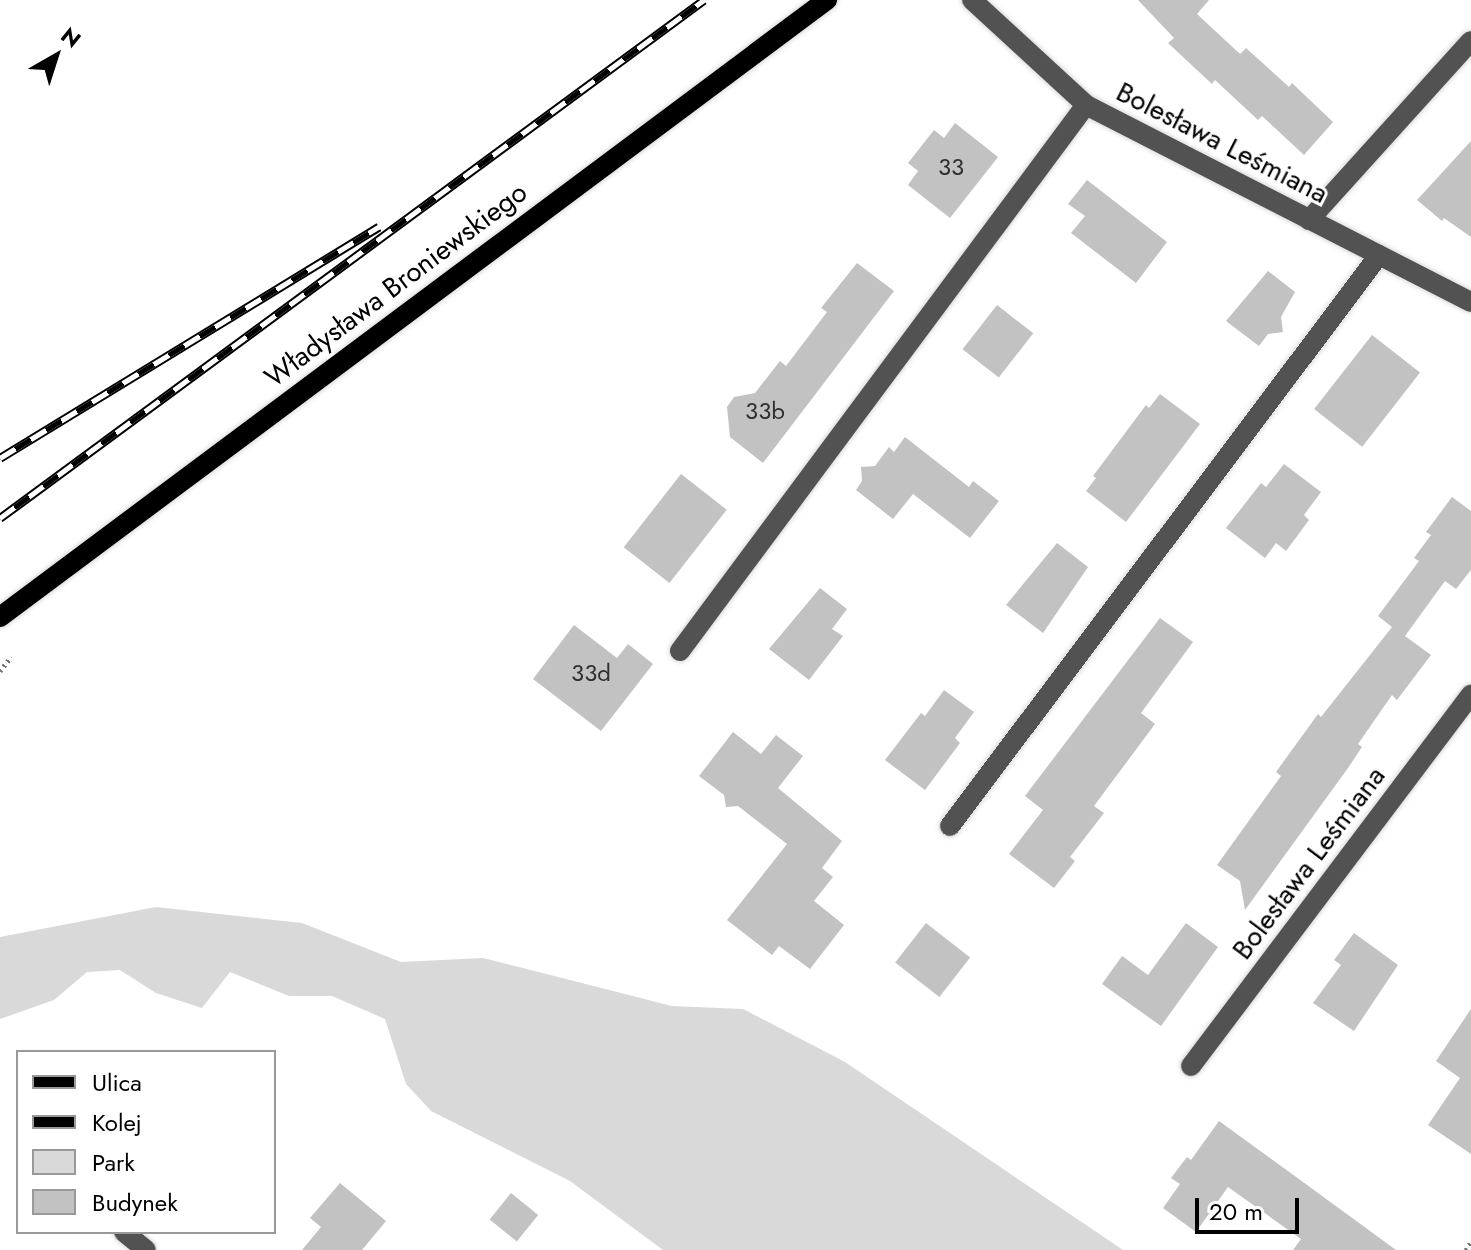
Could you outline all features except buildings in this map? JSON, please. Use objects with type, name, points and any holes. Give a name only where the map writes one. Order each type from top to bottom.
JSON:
[{"type":"main road","name":"Władysława Broniewskiego","points":[[0,617],[827,0]]},
{"type":"street","name":"Bolesława Leśmiana","points":[[972,0],[1086,105],[1471,302]]},
{"type":"street","points":[[1309,220],[1471,41]]},
{"type":"street","points":[[680,651],[1086,105]]},
{"type":"street","points":[[950,826],[1379,255]]},
{"type":"street","name":"Bolesława Leśmiana","points":[[1191,1066],[1471,695]]},
{"type":"street","points":[[126,1234],[146,1250]]},
{"type":"path","points":[[0,671],[11,657]]},
{"type":"path","points":[[1466,1250],[1471,1242]]},
{"type":"green space","points":[[156,907],[302,923],[401,962],[483,958],[672,1006],[743,1009],[845,1062],[1123,1250],[663,1250],[570,1181],[431,1111],[406,1084],[385,1019],[332,996],[289,996],[230,972],[202,1008],[156,993],[120,970],[87,972],[54,1000],[0,1019],[0,937]]},
{"type":"railway","points":[[0,518],[704,0]]},
{"type":"railway","points":[[0,458],[379,227]]}]
